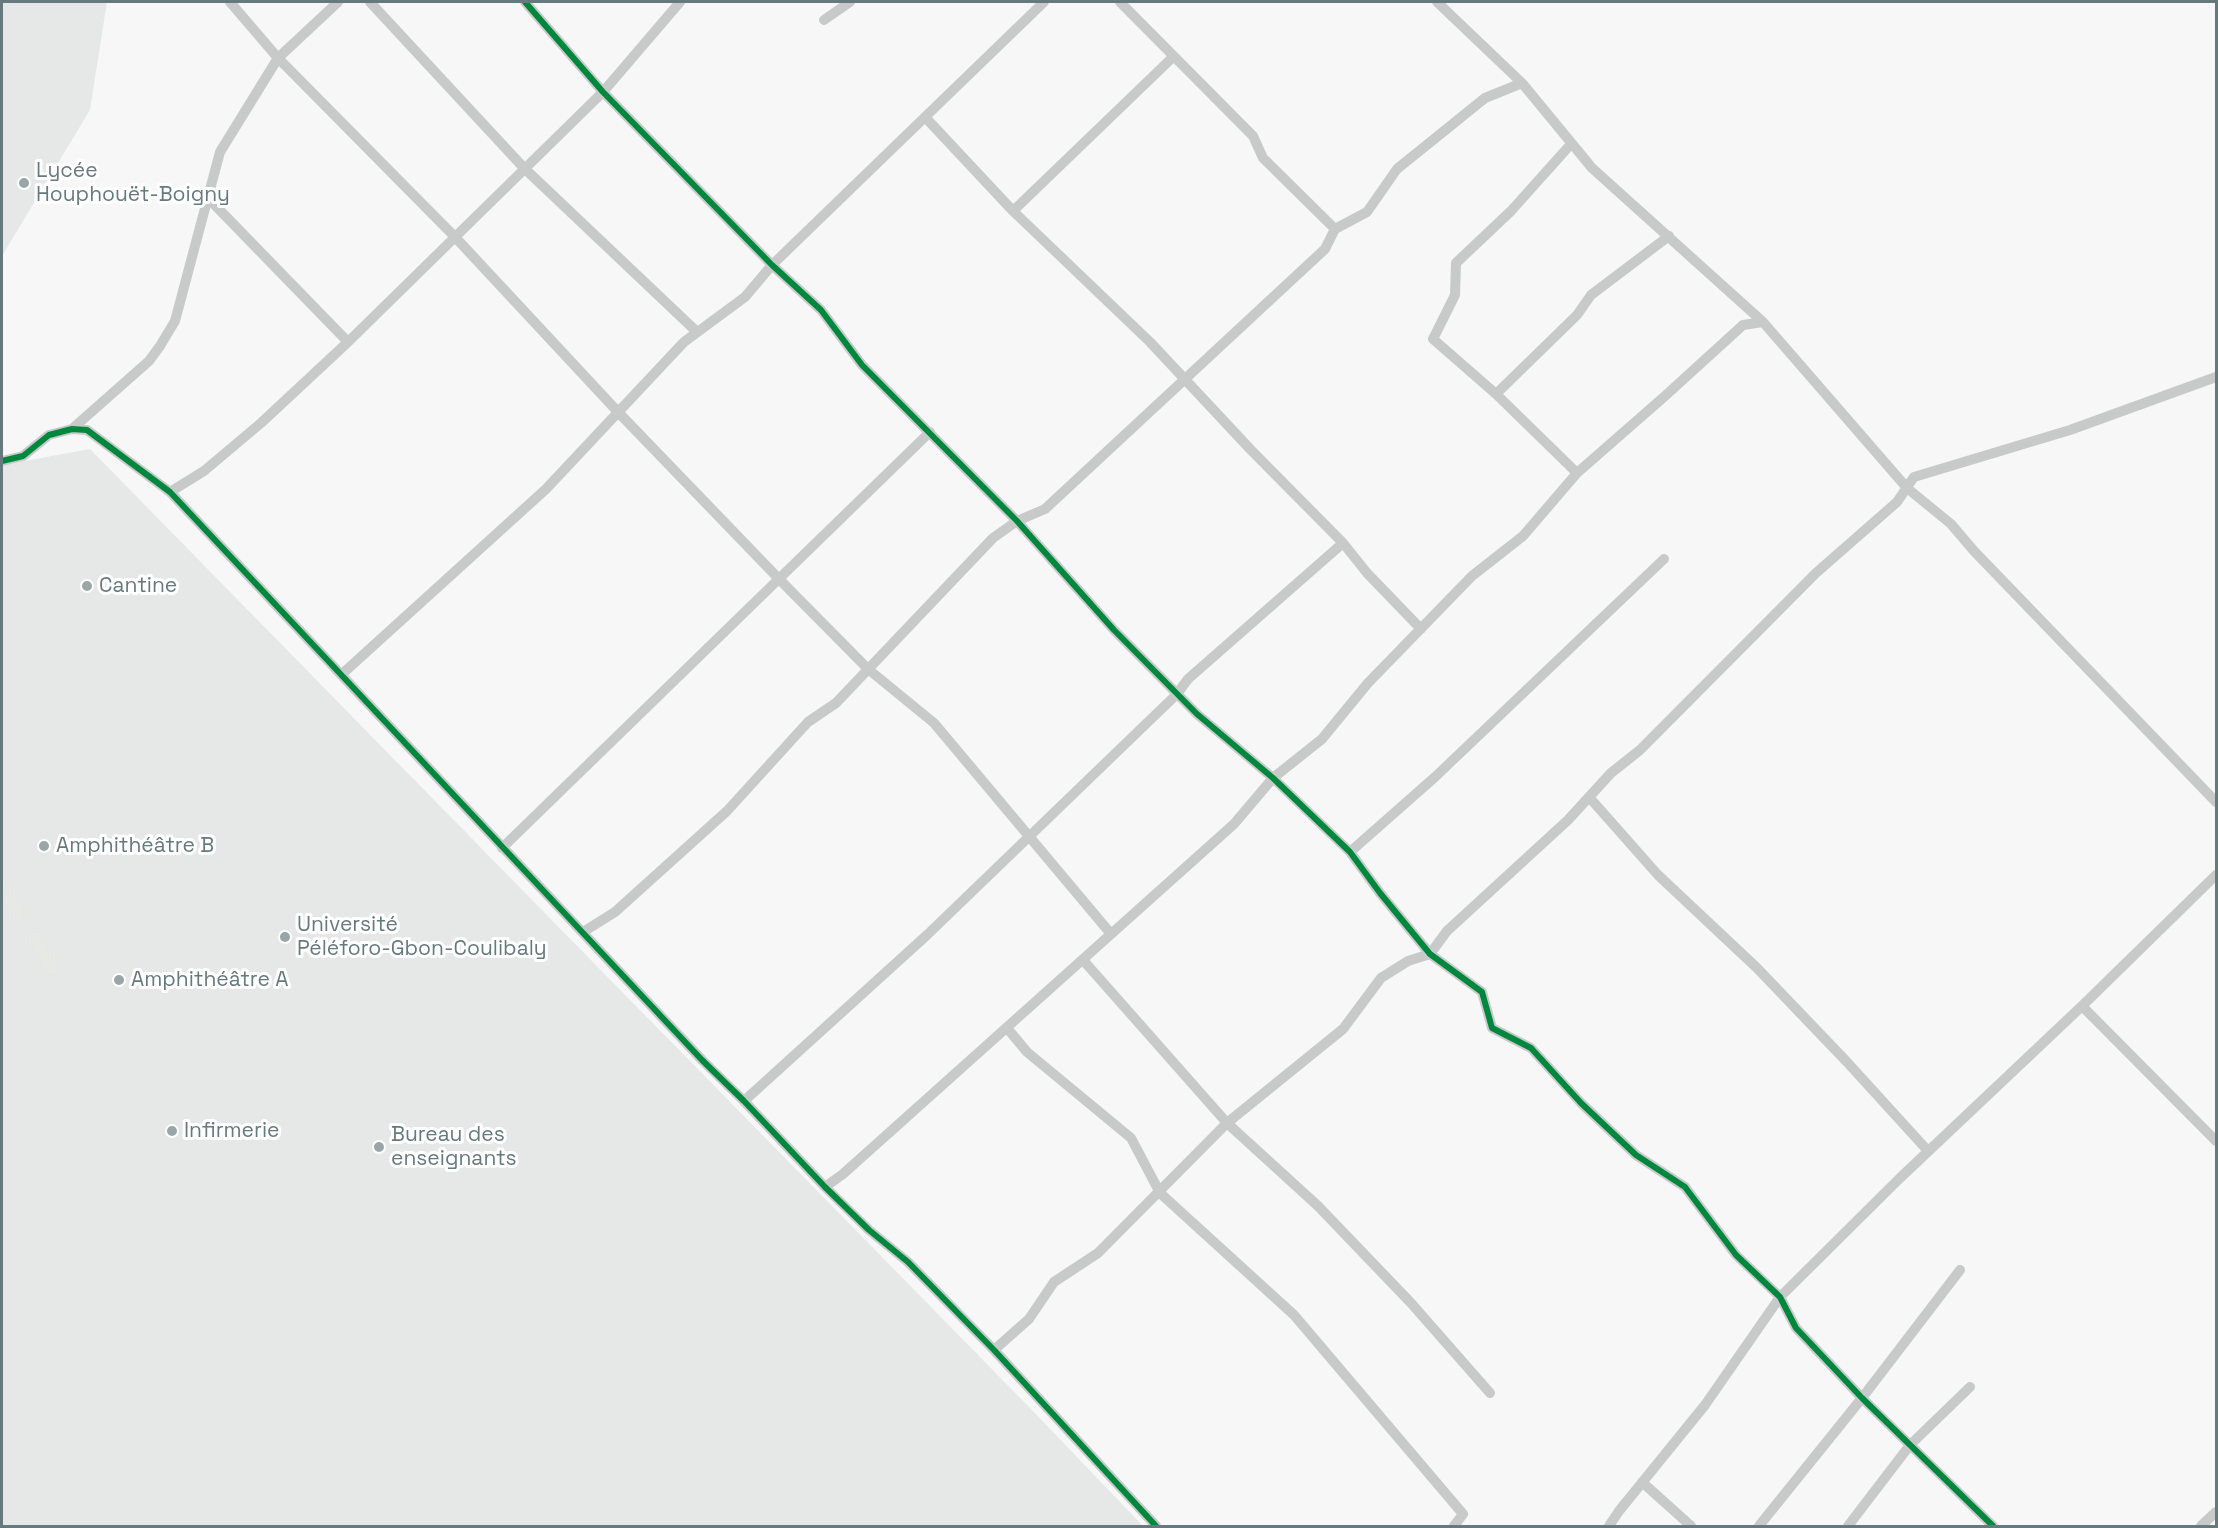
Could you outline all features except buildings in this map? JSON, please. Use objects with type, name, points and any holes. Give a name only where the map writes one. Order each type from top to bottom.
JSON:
[{"type":"street","points":[[230,2],[278,58],[455,237],[618,412],[779,579],[868,669],[934,723],[1112,934]]},
{"type":"street","points":[[72,429],[149,361],[175,321],[220,152],[278,58],[338,2]]},
{"type":"street","points":[[369,2],[524,168],[697,332]]},
{"type":"street","points":[[525,2],[603,92],[772,265],[822,310],[862,365],[1017,521],[1114,630],[1197,714],[1273,778],[1350,852],[1430,954],[1482,992],[1492,1028],[1531,1048],[1581,1103],[1636,1155],[1685,1187],[1736,1255],[1780,1297],[1796,1328],[1862,1398],[1993,1527]]},
{"type":"street","points":[[170,492],[204,471],[261,423],[348,342],[603,92],[680,2]]},
{"type":"street","points":[[824,20],[850,2]]},
{"type":"street","points":[[341,675],[546,489],[684,342],[745,297],[772,265],[1044,2]]},
{"type":"street","points":[[1120,2],[1253,136],[1263,158],[1335,229]]},
{"type":"street","points":[[1437,2],[1522,83],[1592,168],[1763,322],[1907,488],[1951,524],[1974,551],[2217,802]]},
{"type":"street","points":[[1013,211],[1173,57]]},
{"type":"street","points":[[583,932],[615,912],[727,811],[808,722],[836,703],[993,538],[1017,521],[1045,508],[1325,249],[1335,229],[1367,212],[1397,169],[1485,98],[1522,83]]},
{"type":"street","points":[[925,117],[1013,211],[1150,342],[1343,543],[1367,573],[1421,629]]},
{"type":"street","points":[[1571,144],[1510,211],[1456,263],[1455,295],[1432,339],[1496,394],[1577,473]]},
{"type":"street","points":[[208,198],[348,342]]},
{"type":"street","points":[[1496,394],[1577,315],[1591,295],[1670,236]]},
{"type":"street","points":[[825,1187],[843,1174],[1234,824],[1273,778],[1322,739],[1368,683],[1472,576],[1523,536],[1577,473],[1743,325],[1763,322]]},
{"type":"street","points":[[994,1350],[1029,1319],[1054,1282],[1098,1253],[1227,1123],[1343,1029],[1381,978],[1408,961],[1430,954],[1447,931],[1568,820],[1611,773],[1640,750],[1816,573],[1897,502],[1914,477],[2070,430],[2217,377]]},
{"type":"street","points":[[2,461],[23,456],[48,435],[72,429],[87,430],[170,492],[702,1060],[825,1187],[869,1230],[908,1262],[994,1350],[1156,1527]]},
{"type":"street","points":[[502,848],[930,432]]},
{"type":"street","points":[[744,1101],[927,935],[1177,694],[1188,679],[1343,543]]},
{"type":"street","points":[[1350,852],[1435,777],[1664,559]]},
{"type":"street","points":[[1589,797],[1658,875],[1757,968],[1928,1151]]},
{"type":"street","points":[[1609,1527],[1642,1482],[1705,1406],[1780,1297],[1928,1151],[2217,875]]},
{"type":"street","points":[[1083,960],[1227,1123],[1318,1206],[1411,1303],[1490,1393]]},
{"type":"street","points":[[2082,1006],[2217,1141]]},
{"type":"street","points":[[1007,1028],[1027,1052],[1131,1138],[1160,1193],[1294,1315],[1462,1514],[1454,1527]]},
{"type":"street","points":[[1759,1527],[1862,1398],[1960,1269]]},
{"type":"street","points":[[1848,1527],[1910,1445],[1970,1387]]},
{"type":"street","points":[[1642,1482],[1691,1527]]},
{"type":"street","points":[[2201,1527],[2217,1512]]},
{"type":"shaded area","name":"Lycée Houphouët-Boigny","points":[[2,2],[107,2],[90,110],[2,256]]},
{"type":"shaded area","name":"Université Péléforo-Gbon-Coulibaly","points":[[90,449],[1143,1526],[2,1526],[2,465]]},
{"type":"shaded area","points":[[2,877],[23,912],[21,919],[14,918],[2,898]]},
{"type":"shaded area","points":[[32,932],[38,933],[57,966],[55,974],[46,971],[29,940]]},
{"type":"cycle path","points":[[525,2],[603,92],[772,265],[821,310],[862,365],[1017,521],[1114,630],[1197,714],[1273,778],[1350,852],[1430,954],[1482,992],[1492,1028],[1531,1048],[1581,1103],[1636,1155],[1685,1187],[1736,1255],[1780,1297],[1796,1328],[1862,1398],[1993,1526]]},
{"type":"cycle path","points":[[2,461],[23,456],[49,435],[72,429],[87,430],[170,492],[702,1060],[825,1187],[869,1230],[908,1262],[994,1350],[1156,1526]]},
{"type":"place","name":"Lycée Houphouët-Boigny","points":[[24,183]]},
{"type":"place","name":"Cantine","points":[[87,586]]},
{"type":"place","name":"Amphithéâtre B","points":[[44,846]]},
{"type":"place","name":"Université Péléforo-Gbon-Coulibaly","points":[[285,937]]},
{"type":"place","name":"Amphithéâtre A","points":[[119,980]]},
{"type":"place","name":"Infirmerie","points":[[172,1131]]},
{"type":"place","name":"Bureau des enseignants","points":[[379,1147]]}]
